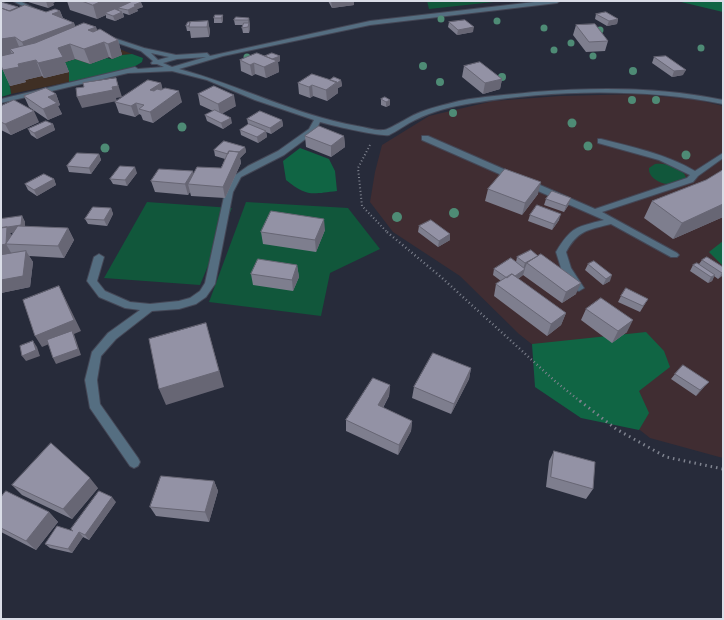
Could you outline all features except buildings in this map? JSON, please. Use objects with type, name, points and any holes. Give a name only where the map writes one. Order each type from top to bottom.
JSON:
[{"type":"street","points":[[16,1],[40,13]]},
{"type":"street","points":[[129,71],[172,69],[222,54],[370,23],[557,1]]},
{"type":"street","points":[[100,36],[143,50],[176,57],[200,69],[209,79]]},
{"type":"street","points":[[143,50],[157,62],[172,69],[209,79],[257,99],[318,120],[386,133],[405,121],[441,108],[491,98],[546,93],[633,91],[703,98],[723,102]]},
{"type":"street","points":[[1,101],[129,71],[176,57],[222,54]]},
{"type":"street","points":[[99,257],[92,281],[102,294],[130,305],[150,308],[179,305],[193,301],[203,294],[210,284],[229,192],[238,176],[281,153],[312,130],[318,120]]},
{"type":"street","points":[[425,138],[595,212],[674,256]]},
{"type":"street","points":[[601,141],[670,160],[695,174]]},
{"type":"street","points":[[595,212],[690,180],[695,174],[723,155]]},
{"type":"street","points":[[579,288],[566,268],[561,252],[570,237],[584,228],[612,221]]},
{"type":"street","points":[[134,462],[94,405],[91,380],[96,355],[112,336],[150,308]]},
{"type":"path","points":[[376,132],[358,168],[362,206],[394,239],[441,277],[556,382],[616,430],[666,457],[723,469]]},
{"type":"shaded area","points":[[89,37],[132,54],[122,55],[112,59],[109,57],[69,72],[69,82],[11,94],[10,86],[4,72]]},
{"type":"shaded area","points":[[639,94],[698,100],[723,106],[723,458],[650,438],[519,334],[460,276],[393,232],[370,202],[375,172],[382,145],[429,116],[493,101],[560,96]]},
{"type":"green space","points":[[427,1],[503,1],[429,9]]},
{"type":"green space","points":[[677,1],[723,1],[723,12]]},
{"type":"green space","points":[[132,54],[143,58],[142,62],[134,67],[116,73],[69,82],[69,72],[63,63],[75,59],[90,64],[106,58],[112,59],[122,55]]},
{"type":"green space","points":[[1,60],[11,94],[1,97]]},
{"type":"green space","points":[[300,148],[329,159],[335,171],[337,191],[321,193],[305,192],[286,180],[283,161]]},
{"type":"green space","points":[[655,164],[664,164],[678,168],[686,178],[684,181],[674,184],[660,182],[653,178],[649,172],[649,168]]},
{"type":"green space","points":[[147,202],[232,208],[200,285],[104,278]]},
{"type":"green space","points":[[246,202],[348,208],[380,249],[330,273],[321,316],[209,302]]},
{"type":"green space","points":[[723,241],[723,266],[709,252]]},
{"type":"green space","points":[[646,332],[664,351],[670,367],[639,391],[649,413],[639,430],[581,418],[535,387],[532,344]]}]
